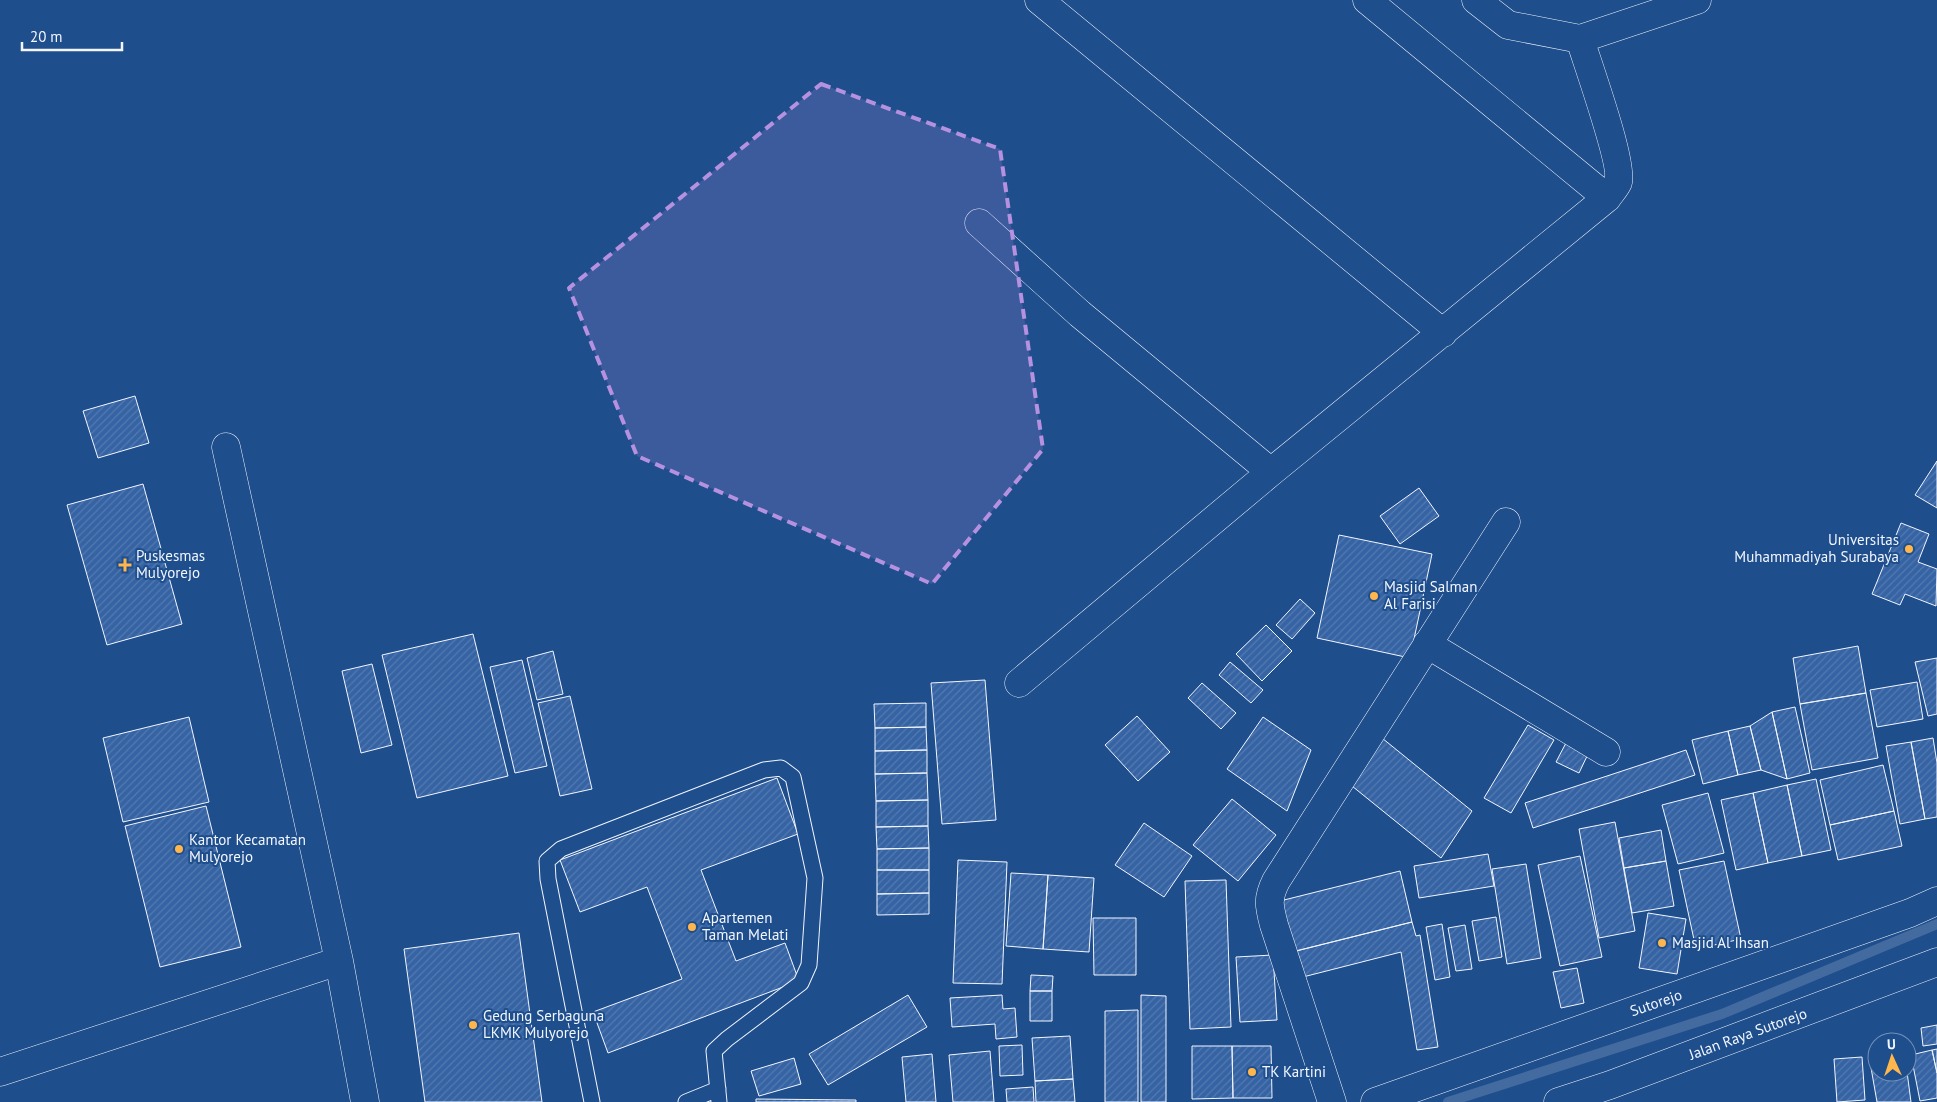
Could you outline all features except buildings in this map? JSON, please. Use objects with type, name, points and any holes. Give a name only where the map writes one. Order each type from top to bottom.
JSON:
[{"type":"street","points":[[1039,0],[1443,333]]},
{"type":"street","points":[[1367,0],[1607,198]]},
{"type":"street","points":[[1476,0],[1508,25],[1580,39],[1697,0]]},
{"type":"street","points":[[1019,683],[1271,472],[1607,198],[1618,181],[1617,163],[1611,136],[1580,39]]},
{"type":"street","points":[[979,223],[1080,314],[1271,472]]},
{"type":"street","points":[[226,447],[339,961],[365,1102]]},
{"type":"street","points":[[1332,1102],[1274,925],[1269,898],[1276,881],[1506,522]]},
{"type":"street","points":[[1427,644],[1606,752]]},
{"type":"street","name":"Sutorejo","points":[[1375,1102],[1910,913],[1937,901]]},
{"type":"street","points":[[0,1072],[339,961]]},
{"type":"street","name":"Jalan Raya Sutorejo","points":[[1558,1102],[1629,1078],[1937,962]]},
{"type":"lane","points":[[592,1102],[548,879],[547,861],[561,849],[764,770],[781,768],[793,777],[815,878],[809,965],[801,983],[714,1051],[719,1096],[686,1102]]},
{"type":"highlighted area","points":[[821,84],[1000,149],[1043,449],[932,584],[637,456],[569,288]]},
{"type":"waterway","points":[[1448,1102],[1722,1014],[1937,924]]},
{"type":"place","name":"Universitas Muhammadiyah Surabaya","points":[[1909,549]]},
{"type":"place","name":"Puskesmas Mulyorejo","points":[[125,565]]},
{"type":"place","name":"Masjid Salman Al Farisi","points":[[1374,596]]},
{"type":"place","name":"Kantor Kecamatan Mulyorejo","points":[[179,849]]},
{"type":"place","name":"Apartemen Taman Melati","points":[[692,927]]},
{"type":"place","name":"Masjid Al Ihsan","points":[[1662,943]]},
{"type":"place","name":"Gedung Serbaguna LKMK Mulyorejo","points":[[473,1025]]},
{"type":"place","name":"TK Kartini","points":[[1252,1072]]}]
